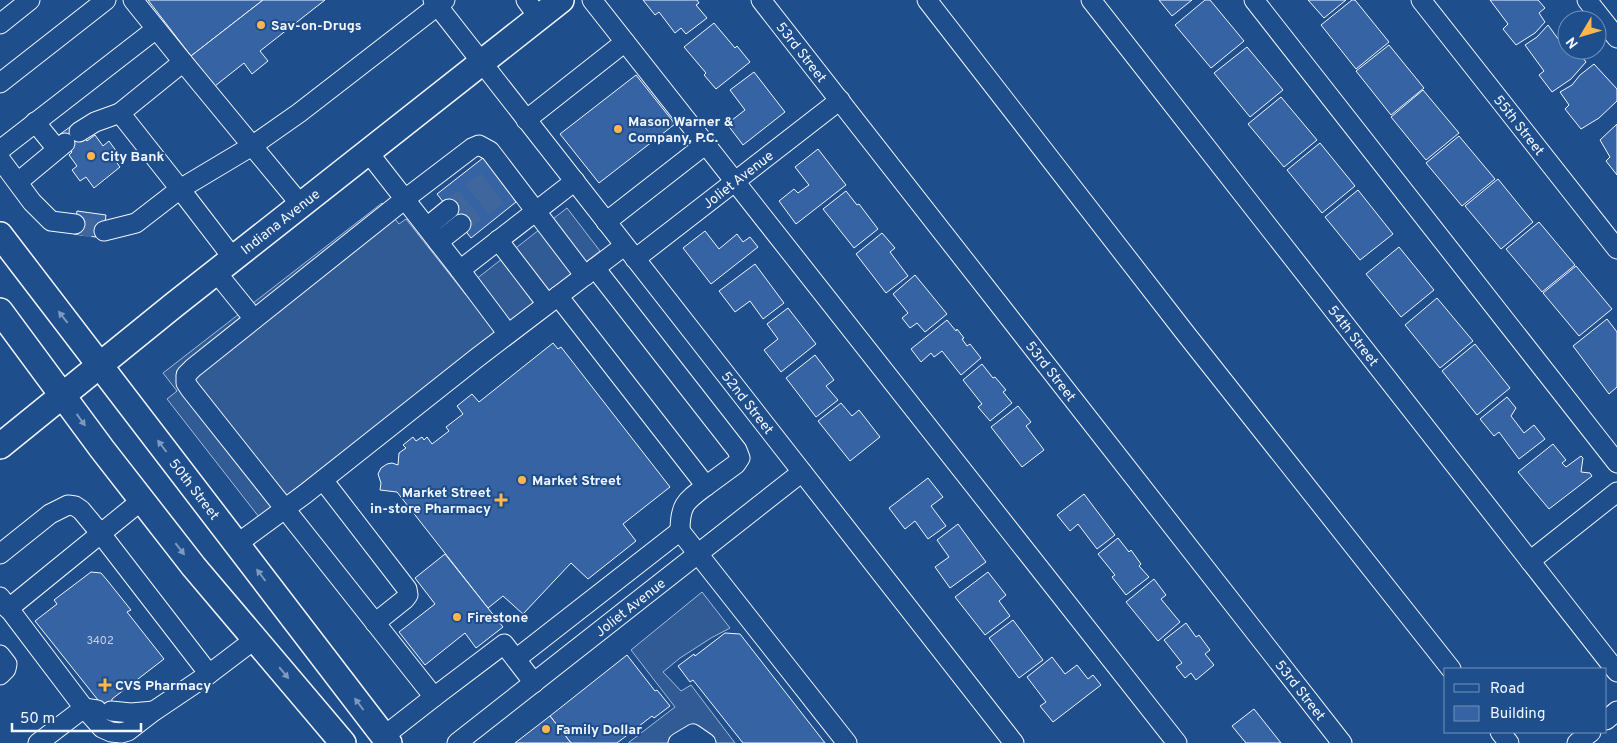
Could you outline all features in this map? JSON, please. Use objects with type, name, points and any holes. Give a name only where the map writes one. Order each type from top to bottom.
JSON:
[{"type":"main road","name":"Indiana Avenue","points":[[0,446],[482,62],[532,9],[562,0]]},
{"type":"main road","name":"50th Street","points":[[0,236],[386,739]]},
{"type":"main road","points":[[0,310],[63,396],[194,567],[343,743]]},
{"type":"street","points":[[0,24],[30,0]]},
{"type":"street","points":[[0,83],[106,0]]},
{"type":"street","points":[[133,0],[301,205]]},
{"type":"street","points":[[592,0],[1177,743]]},
{"type":"street","name":"53rd Street","points":[[761,0],[1342,743]]},
{"type":"street","points":[[927,0],[1186,334],[1450,668]]},
{"type":"street","name":"54th Street","points":[[1091,0],[1617,672]]},
{"type":"street","points":[[1254,0],[1617,463]]},
{"type":"street","name":"55th Street","points":[[1421,0],[1617,249]]},
{"type":"street","points":[[1587,0],[1617,38]]},
{"type":"street","points":[[104,231],[136,223],[180,189],[252,146],[299,113],[438,2]]},
{"type":"street","name":"52nd Street","points":[[438,2],[526,120],[1014,743]]},
{"type":"street","points":[[0,150],[156,29]]},
{"type":"street","points":[[526,120],[625,42]]},
{"type":"street","points":[[18,182],[67,141],[95,122],[120,113],[182,62]]},
{"type":"street","name":"Joliet Avenue","points":[[237,544],[590,272],[630,252],[736,181],[840,100]]},
{"type":"street","points":[[120,113],[180,189],[225,265],[254,319]]},
{"type":"street","points":[[35,122],[67,141]]},
{"type":"street","points":[[606,222],[706,144]]},
{"type":"street","points":[[434,697],[186,383],[186,375],[192,368],[404,199],[472,148],[479,145],[490,151],[499,171],[510,186],[590,272],[737,450],[740,458],[736,464],[686,501],[680,516],[680,531],[847,743]]},
{"type":"street","points":[[368,152],[508,334]]},
{"type":"street","points":[[0,159],[32,202],[51,221],[75,224]]},
{"type":"street","points":[[460,270],[575,181]]},
{"type":"street","points":[[426,227],[449,209]]},
{"type":"street","points":[[438,242],[461,224]]},
{"type":"street","points":[[498,240],[552,300],[706,486]]},
{"type":"street","name":"Joliet Avenue","points":[[457,743],[802,472]]},
{"type":"street","points":[[322,480],[407,589],[408,595],[405,599],[375,623]]},
{"type":"street","points":[[1530,561],[1617,492]]},
{"type":"street","points":[[142,500],[101,534],[4,603],[97,710],[102,728],[120,733],[128,731],[255,639]]},
{"type":"street","points":[[0,554],[50,514],[68,505],[75,506],[81,510],[101,534],[209,674]]},
{"type":"street","points":[[516,659],[680,531]]},
{"type":"street","points":[[386,739],[434,697],[504,644],[534,683]]},
{"type":"street","points":[[0,656],[7,664],[6,669],[0,675]]},
{"type":"street","points":[[38,743],[97,710],[131,713],[154,711]]},
{"type":"street","points":[[1607,719],[1617,711]]},
{"type":"street","points":[[1501,733],[1509,743]]},
{"type":"street","points":[[1577,743],[1590,733]]},
{"type":"street","points":[[678,743],[693,734],[706,743]]},
{"type":"shaded area","points":[[382,203],[399,224],[406,219],[466,295],[479,285],[475,280],[567,208],[600,251],[259,517],[167,399],[177,391],[163,373]]},
{"type":"shaded area","points":[[702,592],[730,628],[680,658],[663,672],[681,691],[691,685],[735,743],[628,743],[675,707],[631,650]]},
{"type":"building","points":[[148,0],[263,0],[191,56]]},
{"type":"building","name":"Sav-on-Drugs","points":[[263,0],[325,0],[260,51],[268,61],[252,74],[244,63],[215,86],[191,56]]},
{"type":"building","points":[[643,0],[697,0],[699,3],[696,5],[707,18],[686,34],[681,28],[675,33],[659,12],[655,15]]},
{"type":"building","points":[[1159,0],[1192,0],[1172,16]]},
{"type":"building","points":[[1205,0],[1210,0],[1244,41],[1211,68],[1175,25]]},
{"type":"building","points":[[1308,0],[1346,0],[1324,18]]},
{"type":"building","points":[[1352,0],[1355,0],[1389,42],[1356,69],[1321,25]]},
{"type":"building","points":[[1490,0],[1538,0],[1545,8],[1539,13],[1545,22],[1535,33],[1516,45],[1503,29],[1508,24]]},
{"type":"building","points":[[714,23],[735,48],[737,46],[750,62],[716,89],[704,75],[706,73],[684,47]]},
{"type":"building","points":[[1548,25],[1557,37],[1557,60],[1584,60],[1586,62],[1571,79],[1552,92],[1539,75],[1544,71],[1525,45],[1537,37]]},
{"type":"building","points":[[1389,45],[1424,88],[1391,115],[1356,71]]},
{"type":"building","points":[[1247,47],[1283,90],[1250,117],[1214,73]]},
{"type":"building","points":[[1594,64],[1617,89],[1617,101],[1599,118],[1581,129],[1565,109],[1569,105],[1560,92],[1572,85],[1580,75]]},
{"type":"building","points":[[754,72],[785,112],[743,145],[727,124],[745,110],[730,90]]},
{"type":"building","name":"Mason Warner & Company, P.C.","points":[[636,75],[675,124],[599,183],[560,134]]},
{"type":"building","points":[[1423,90],[1459,133],[1426,160],[1391,117]]},
{"type":"building","points":[[1281,97],[1317,140],[1284,167],[1248,124]]},
{"type":"building","name":"City Bank","points":[[74,124],[87,141],[95,135],[103,146],[109,141],[117,152],[112,156],[120,167],[94,188],[86,177],[80,181],[72,170],[77,166],[69,155],[72,152],[59,135]]},
{"type":"building","points":[[1617,124],[1617,175],[1606,161],[1610,157],[1600,140]]},
{"type":"building","points":[[1459,136],[1495,179],[1462,206],[1426,163]]},
{"type":"building","points":[[1320,143],[1355,186],[1322,213],[1287,170]]},
{"type":"building","points":[[818,149],[846,185],[796,224],[779,201],[794,189],[798,193],[809,185],[795,167]]},
{"type":"building","points":[[483,158],[516,202],[471,238],[437,194]]},
{"type":"building","points":[[1498,179],[1533,222],[1501,249],[1465,206]]},
{"type":"building","points":[[1358,190],[1393,234],[1360,260],[1325,217]]},
{"type":"building","points":[[846,191],[857,205],[859,204],[878,229],[854,248],[823,209]]},
{"type":"building","points":[[77,211],[106,215],[103,238],[74,234]]},
{"type":"building","points":[[1539,222],[1575,265],[1542,292],[1506,249]]},
{"type":"building","points":[[705,231],[719,249],[737,234],[743,242],[750,237],[758,247],[711,284],[683,248]]},
{"type":"building","points":[[882,233],[895,248],[890,252],[908,276],[886,293],[856,254]]},
{"type":"building","points":[[1399,247],[1434,290],[1401,317],[1366,274]]},
{"type":"building","points":[[755,264],[784,303],[763,319],[750,301],[735,312],[719,291]]},
{"type":"building","points":[[1576,266],[1612,309],[1579,336],[1543,293]]},
{"type":"building","points":[[915,275],[947,314],[925,332],[917,323],[910,328],[902,318],[908,313],[893,294]]},
{"type":"building","points":[[1437,298],[1473,341],[1440,368],[1405,325]]},
{"type":"building","points":[[788,308],[816,344],[781,372],[764,350],[778,339],[767,324]]},
{"type":"building","points":[[1607,319],[1617,332],[1617,387],[1609,394],[1573,346]]},
{"type":"building","points":[[947,320],[964,338],[962,339],[967,346],[970,344],[981,358],[961,375],[942,351],[934,357],[931,353],[921,362],[911,349]]},
{"type":"building","name":"Market Street","points":[[553,343],[558,349],[561,347],[670,487],[623,524],[636,541],[588,579],[571,563],[523,614],[503,596],[488,608],[397,492],[380,490],[381,483],[378,474],[381,468],[387,464],[398,465],[399,453],[406,448],[403,445],[413,437],[416,441],[422,437],[424,440],[427,437],[432,444],[449,431],[446,427],[463,414],[457,406],[472,394],[479,402]]},
{"type":"building","points":[[1475,344],[1510,388],[1477,415],[1442,371]]},
{"type":"building","points":[[815,355],[834,380],[826,386],[838,400],[816,417],[786,378]]},
{"type":"building","points":[[982,364],[1006,390],[1003,392],[1012,403],[990,421],[978,407],[982,404],[963,380]]},
{"type":"building","points":[[1507,397],[1516,408],[1511,416],[1524,433],[1534,425],[1545,439],[1519,459],[1499,432],[1494,436],[1480,419]]},
{"type":"building","points":[[841,403],[852,416],[859,410],[880,437],[850,461],[818,421]]},
{"type":"building","points":[[1018,406],[1031,422],[1026,426],[1044,450],[1022,467],[991,427]]},
{"type":"building","points":[[1553,444],[1566,460],[1562,463],[1566,467],[1581,456],[1583,458],[1581,472],[1590,473],[1592,476],[1549,509],[1518,472]]},
{"type":"building","points":[[928,478],[943,497],[931,506],[946,526],[928,539],[915,521],[905,529],[889,508]]},
{"type":"building","points":[[1084,494],[1115,535],[1097,549],[1078,524],[1070,531],[1057,515]]},
{"type":"building","points":[[958,524],[986,562],[950,588],[935,567],[949,557],[937,540]]},
{"type":"building","points":[[1118,538],[1129,552],[1131,550],[1141,564],[1139,566],[1149,577],[1126,595],[1112,577],[1115,575],[1098,554]]},
{"type":"building","name":"Firestone","points":[[445,554],[503,627],[476,648],[465,633],[425,665],[399,632],[435,604],[415,578]]},
{"type":"building","name":"CVS Pharmacy","points":[[91,572],[101,573],[107,580],[131,610],[127,612],[164,659],[112,699],[110,717],[96,715],[98,700],[35,621],[57,604],[54,600]]},
{"type":"building","points":[[988,572],[1006,595],[999,601],[1010,616],[985,635],[955,597]]},
{"type":"building","points":[[1154,579],[1166,595],[1161,599],[1180,622],[1158,641],[1126,602]]},
{"type":"building","points":[[1013,620],[1043,660],[1019,678],[989,638]]},
{"type":"building","points":[[1186,623],[1196,637],[1199,635],[1210,650],[1205,654],[1214,665],[1196,680],[1191,673],[1185,678],[1176,667],[1182,663],[1164,640]]},
{"type":"building","points":[[725,633],[740,634],[825,743],[743,743],[693,680],[690,682],[678,666],[694,654],[695,656]]},
{"type":"building","points":[[627,655],[655,691],[657,690],[670,706],[654,718],[652,716],[617,743],[571,743],[550,716]]},
{"type":"building","points":[[1052,657],[1065,674],[1077,665],[1088,679],[1093,675],[1101,685],[1053,722],[1040,706],[1046,702],[1027,677]]},
{"type":"building","points":[[1254,709],[1281,743],[1246,743],[1232,726]]},
{"type":"building","name":"Family Dollar","points":[[550,716],[571,743],[515,743]]},
{"type":"tunnel","points":[[449,209],[495,174]]},
{"type":"tunnel","points":[[461,224],[506,189]]},
{"type":"tunnel","points":[[75,224],[104,231]]},
{"type":"place","name":"Sav-on-Drugs","points":[[261,25]]},
{"type":"place","name":"Mason Warner & Company, P.C.","points":[[618,129]]},
{"type":"place","name":"City Bank","points":[[91,156]]},
{"type":"place","name":"Market Street","points":[[522,480]]},
{"type":"place","name":"Market Street in-store Pharmacy","points":[[501,500]]},
{"type":"place","name":"Firestone","points":[[457,617]]},
{"type":"place","name":"CVS Pharmacy","points":[[105,685]]},
{"type":"place","name":"Family Dollar","points":[[546,729]]}]
